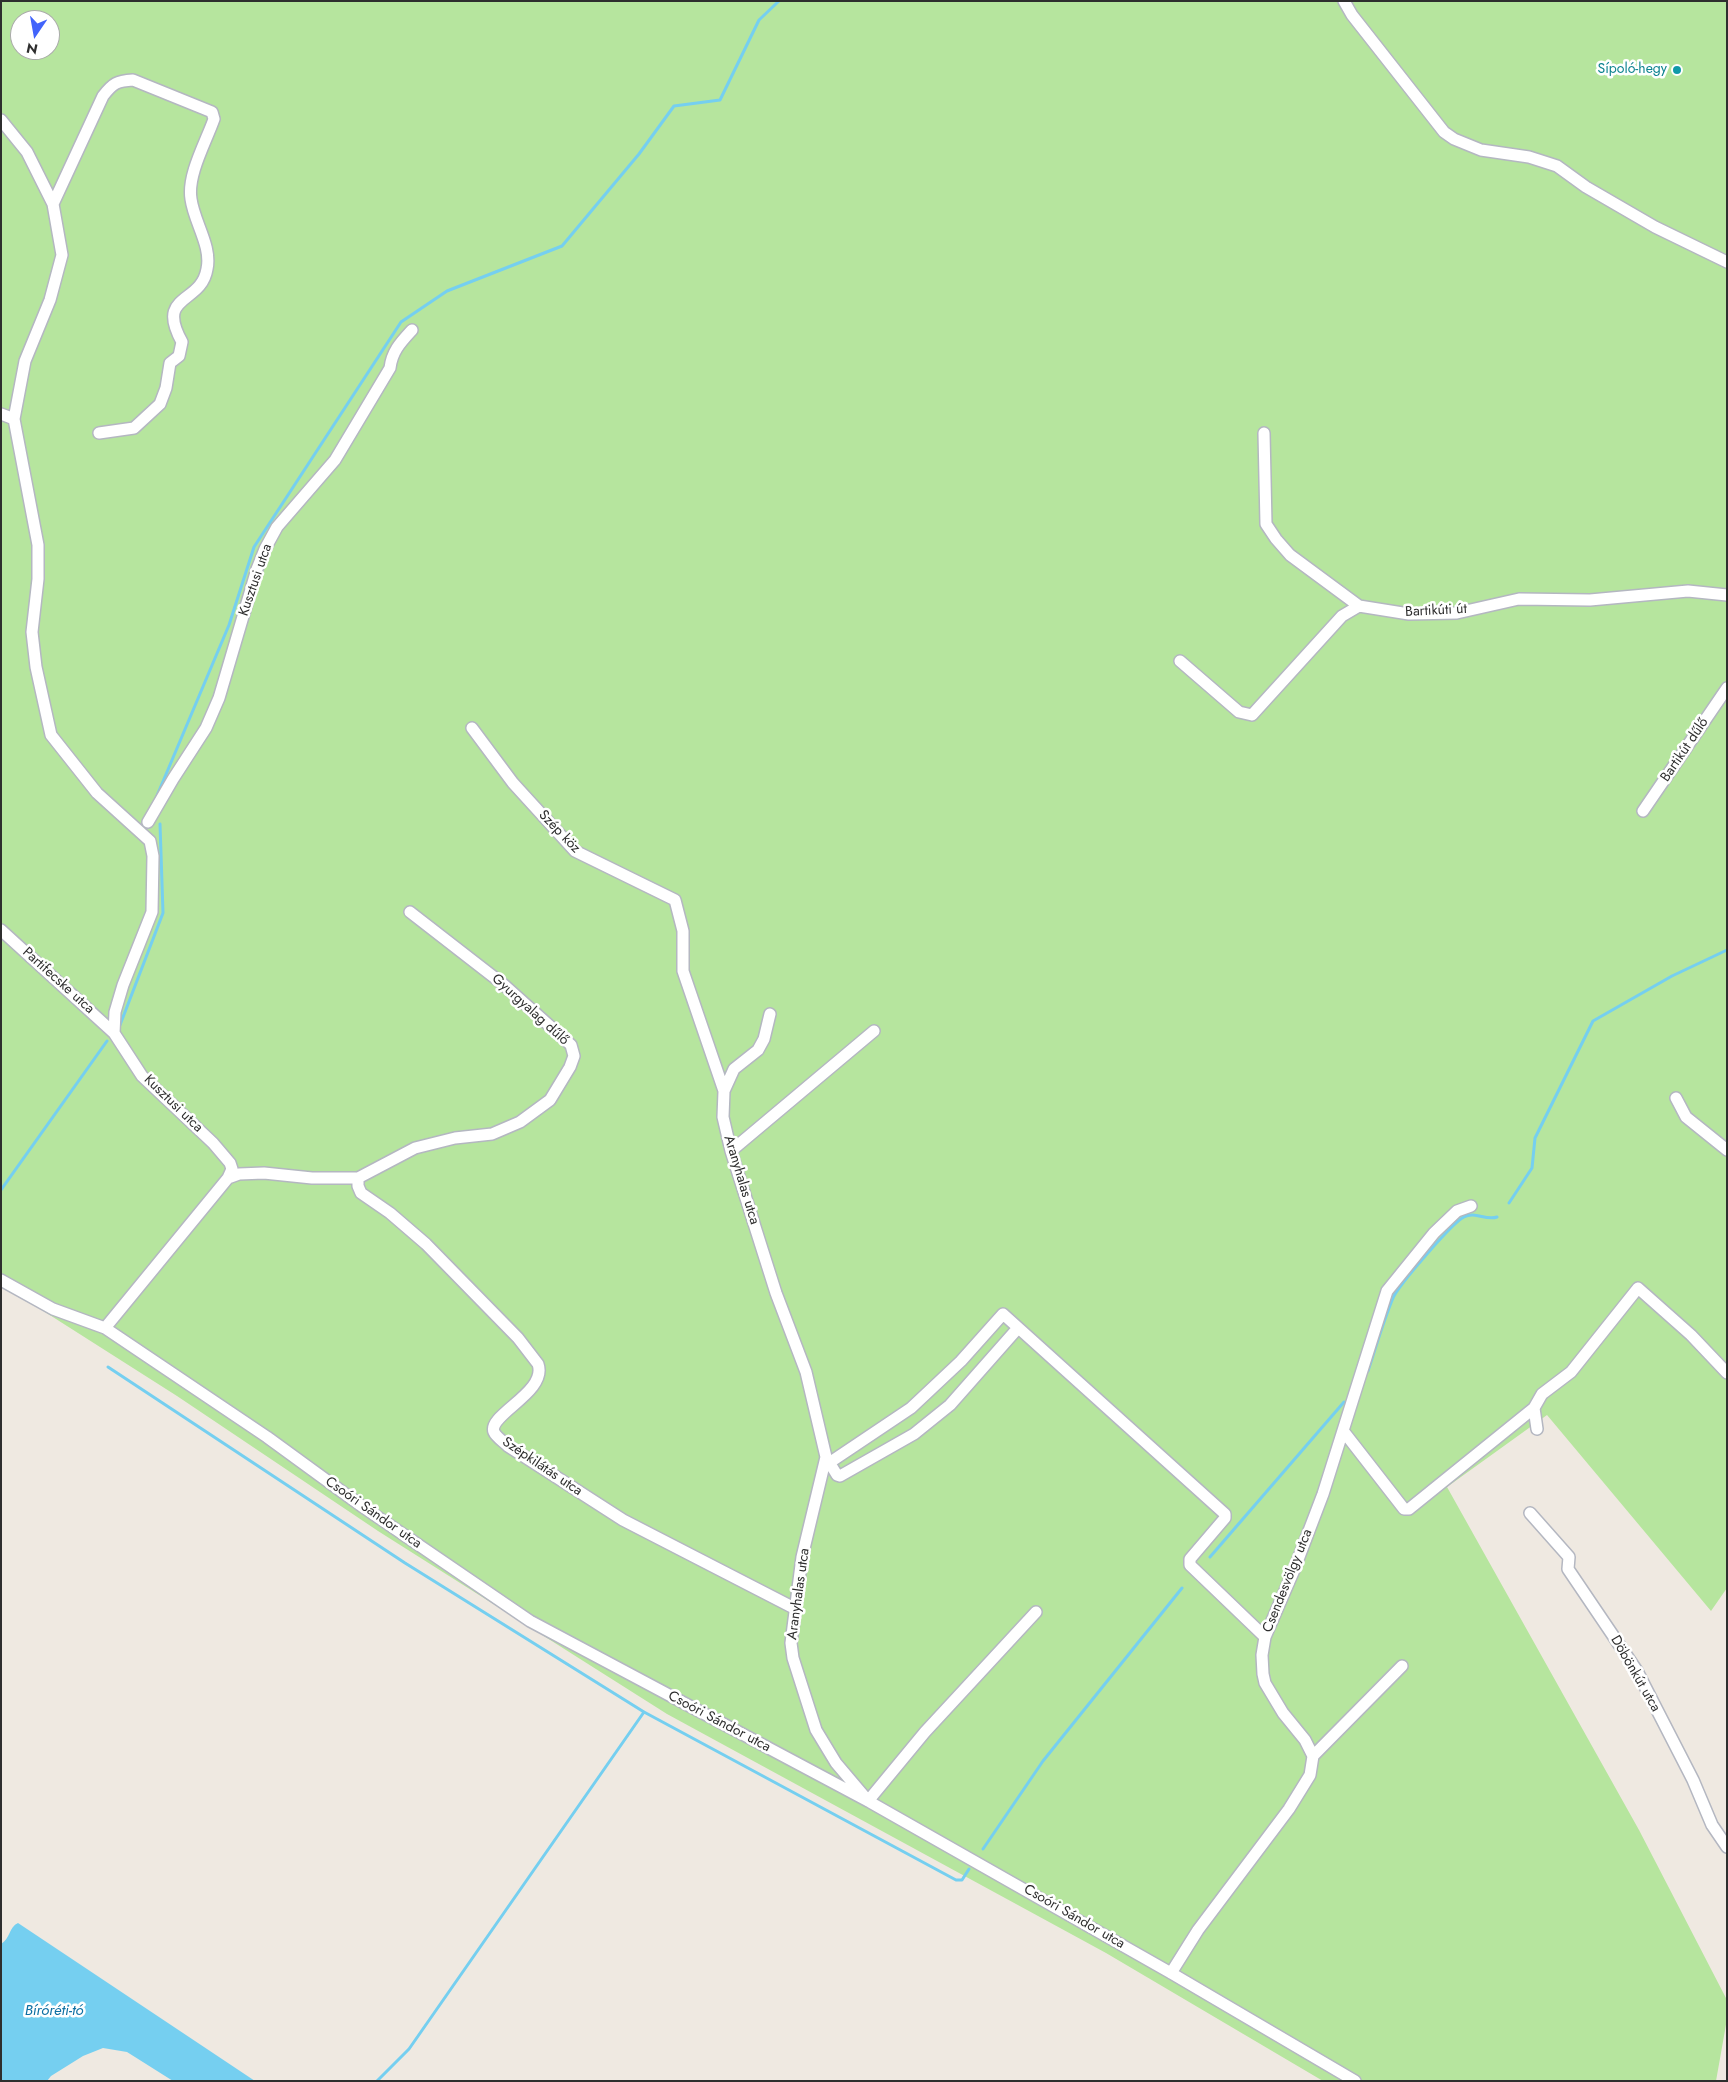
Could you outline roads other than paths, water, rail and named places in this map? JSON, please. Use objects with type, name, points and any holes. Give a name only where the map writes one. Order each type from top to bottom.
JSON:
[{"type":"street","points":[[1344,1],[1352,16],[1444,132],[1454,139],[1481,150],[1528,157],[1557,166],[1586,187],[1655,227],[1727,262]]},
{"type":"street","points":[[53,204],[111,85],[133,80],[212,112],[214,119],[190,182],[190,200],[208,259],[207,271],[202,284],[176,307],[173,319],[182,342],[179,356],[170,363],[166,388],[160,404],[134,428],[99,433]]},
{"type":"street","points":[[1,120],[27,152],[53,204],[62,255],[50,300],[25,361],[14,420],[38,544],[38,579],[32,632],[36,666],[51,736],[96,793],[150,841],[153,856],[152,912],[123,985],[114,1017],[114,1033]]},
{"type":"street","name":"Kusztusi utca","points":[[148,822],[206,728],[219,698],[257,569],[265,549],[277,527],[290,510],[335,460],[356,428],[390,368],[391,359],[396,348],[412,330]]},
{"type":"street","points":[[1,414],[14,420]]},
{"type":"street","points":[[1180,661],[1239,712],[1252,715],[1342,616],[1359,606],[1290,555],[1266,524],[1264,433]]},
{"type":"street","name":"Bartikúti út","points":[[1359,606],[1409,614],[1457,613],[1519,600],[1590,600],[1688,590],[1727,595]]},
{"type":"street","name":"Bartikút dűlő","points":[[1643,811],[1727,688]]},
{"type":"street","name":"Szép köz","points":[[472,728],[513,784],[575,851],[675,900]]},
{"type":"street","name":"Aranyhalas utca","points":[[675,900],[683,931],[682,971],[724,1090],[723,1117],[731,1151],[776,1292],[806,1372],[828,1460],[802,1557],[794,1608],[791,1643],[793,1658],[816,1730],[836,1763],[868,1801]]},
{"type":"street","name":"Gyurgyalag dűlő","points":[[228,1178],[239,1174],[264,1174],[312,1178],[358,1178],[415,1148],[454,1138],[492,1134],[520,1122],[550,1100],[574,1056],[571,1045],[504,986],[410,912]]},
{"type":"street","name":"Partifecske utca","points":[[1,930],[114,1033]]},
{"type":"street","points":[[724,1090],[734,1069],[758,1050],[764,1039],[770,1014]]},
{"type":"street","points":[[731,1151],[874,1030]]},
{"type":"street","name":"Kusztusi utca","points":[[114,1033],[142,1076],[213,1142],[230,1163],[232,1169],[228,1178]]},
{"type":"street","points":[[1676,1098],[1686,1117],[1727,1150]]},
{"type":"street","points":[[105,1328],[228,1178]]},
{"type":"street","name":"Szépkilátás utca","points":[[358,1178],[358,1186],[361,1193],[390,1213],[426,1244],[518,1338],[538,1364],[540,1368],[538,1377],[533,1386],[498,1421],[494,1428],[494,1433],[508,1446],[623,1520],[794,1608]]},
{"type":"street","name":"Csendesvölgy utca","points":[[1313,1756],[1305,1740],[1283,1713],[1265,1683],[1262,1655],[1265,1637],[1294,1570],[1344,1432],[1387,1291],[1434,1233],[1457,1211],[1471,1206]]},
{"type":"street","name":"Csoóri Sándor utca","points":[[1,1280],[53,1309],[105,1328],[267,1437],[363,1507],[530,1621],[868,1801],[1171,1973],[1355,2081]]},
{"type":"street","points":[[1344,1432],[1404,1509],[1409,1509],[1534,1408],[1542,1394],[1571,1372],[1638,1288],[1691,1335],[1727,1373]]},
{"type":"street","points":[[1018,1328],[950,1405],[914,1434],[840,1476],[837,1475],[828,1460],[911,1408],[961,1361],[1003,1314],[1225,1514],[1226,1518],[1190,1559],[1190,1565],[1265,1637]]},
{"type":"street","points":[[1534,1408],[1537,1429]]},
{"type":"street","name":"Döbönkút utca","points":[[1530,1513],[1569,1557],[1568,1569],[1637,1671],[1693,1780],[1712,1825],[1727,1847]]},
{"type":"street","points":[[868,1801],[924,1732],[1036,1612]]},
{"type":"street","points":[[1171,1973],[1203,1923],[1305,1785],[1310,1775],[1313,1756],[1402,1666]]},
{"type":"water","name":"Bíróréti-tó","points":[[18,1923],[255,2081],[173,2081],[127,2052],[103,2048],[83,2056],[51,2076],[47,2081],[1,2081],[1,1944]]},
{"type":"waterway","points":[[156,798],[229,625],[254,547],[401,322],[447,291],[562,246],[639,154],[674,106],[720,100],[759,20],[779,1]]},
{"type":"waterway","points":[[120,1025],[163,913],[160,824]]},
{"type":"waterway","points":[[1509,1203],[1532,1168],[1535,1138],[1593,1021],[1672,976],[1727,950]]},
{"type":"waterway","points":[[1,1190],[107,1041]]},
{"type":"waterway","points":[[1368,1371],[1393,1298],[1414,1269],[1449,1230],[1464,1217],[1468,1215],[1489,1218],[1497,1217]]},
{"type":"waterway","points":[[108,1367],[405,1563],[644,1712],[956,1880],[962,1880],[969,1869]]},
{"type":"waterway","points":[[1210,1557],[1344,1402]]},
{"type":"waterway","points":[[983,1849],[1043,1761],[1182,1588]]},
{"type":"waterway","points":[[377,2081],[409,2049],[644,1712]]},
{"type":"place","name":"Sípoló-hegy","points":[[1677,70]]}]
